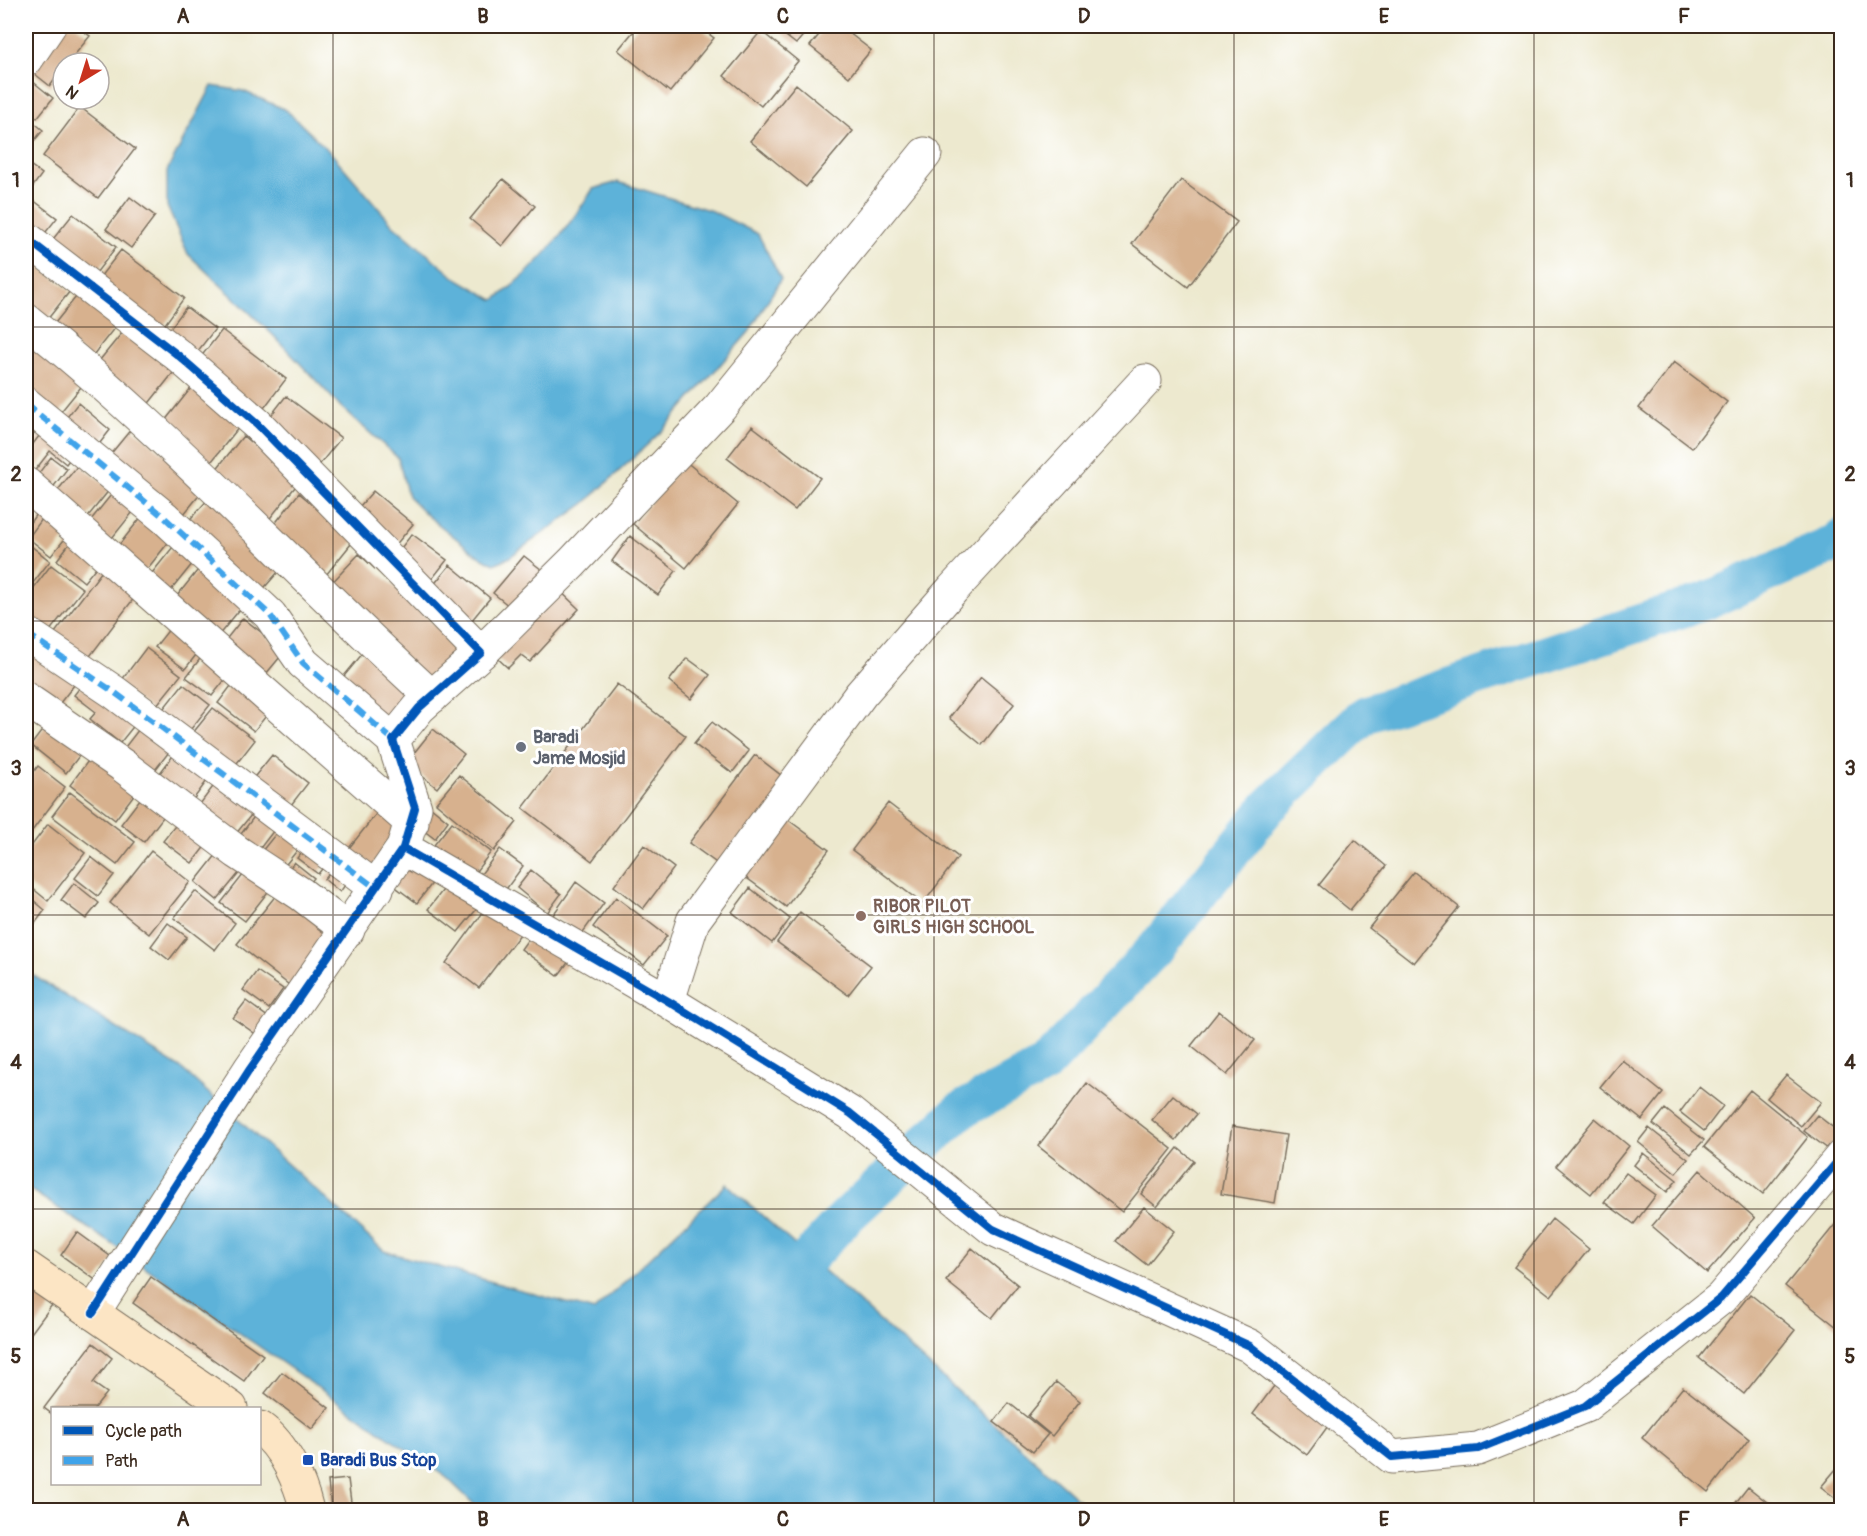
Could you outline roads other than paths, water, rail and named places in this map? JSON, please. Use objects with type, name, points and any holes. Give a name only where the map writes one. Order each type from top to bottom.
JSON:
[{"type":"main road","points":[[26,1267],[230,1407]]},
{"type":"main road","points":[[261,1429],[268,1434],[299,1480],[307,1510]]},
{"type":"street","points":[[26,60],[49,26]]},
{"type":"street","points":[[393,740],[419,708],[481,653],[572,563],[720,407],[925,154]]},
{"type":"street","points":[[26,238],[179,356],[257,424],[481,653]]},
{"type":"street","points":[[26,320],[74,358],[176,451],[313,586],[432,697]]},
{"type":"street","points":[[668,1001],[693,921],[861,694],[953,589],[1145,381]]},
{"type":"street","points":[[26,404],[165,518],[270,615],[303,663],[393,740],[415,808],[407,836],[377,889],[250,1069],[93,1313]]},
{"type":"street","points":[[26,484],[407,836],[850,1113],[993,1229],[1250,1346],[1392,1457],[1478,1449],[1586,1406],[1721,1298],[1842,1156]]},
{"type":"street","points":[[26,633],[114,692],[377,889]]},
{"type":"street","points":[[26,699],[122,765],[237,852],[301,894],[348,930]]},
{"type":"water","points":[[212,86],[243,91],[286,110],[331,153],[393,225],[453,276],[494,300],[509,289],[549,249],[593,189],[618,182],[712,211],[758,234],[781,279],[749,332],[662,431],[584,504],[508,558],[494,564],[476,554],[428,516],[408,496],[398,458],[341,407],[273,335],[188,254],[167,206],[167,171]]},
{"type":"water","points":[[26,971],[182,1069],[384,1251],[594,1311],[727,1184],[1090,1510],[480,1510],[447,1478],[108,1241],[26,1187]]},
{"type":"waterway","points":[[773,1296],[845,1218],[960,1111],[1045,1065],[1155,949],[1268,807],[1364,715],[1706,601],[1834,544],[1842,537]]},
{"type":"place","name":"Baradi Jame Mosjid","points":[[521,747]]},
{"type":"place","name":"RIBOR PILOT GIRLS HIGH SCHOOL","points":[[861,916]]},
{"type":"place","name":"Baradi Bus Stop","points":[[308,1460]]}]
